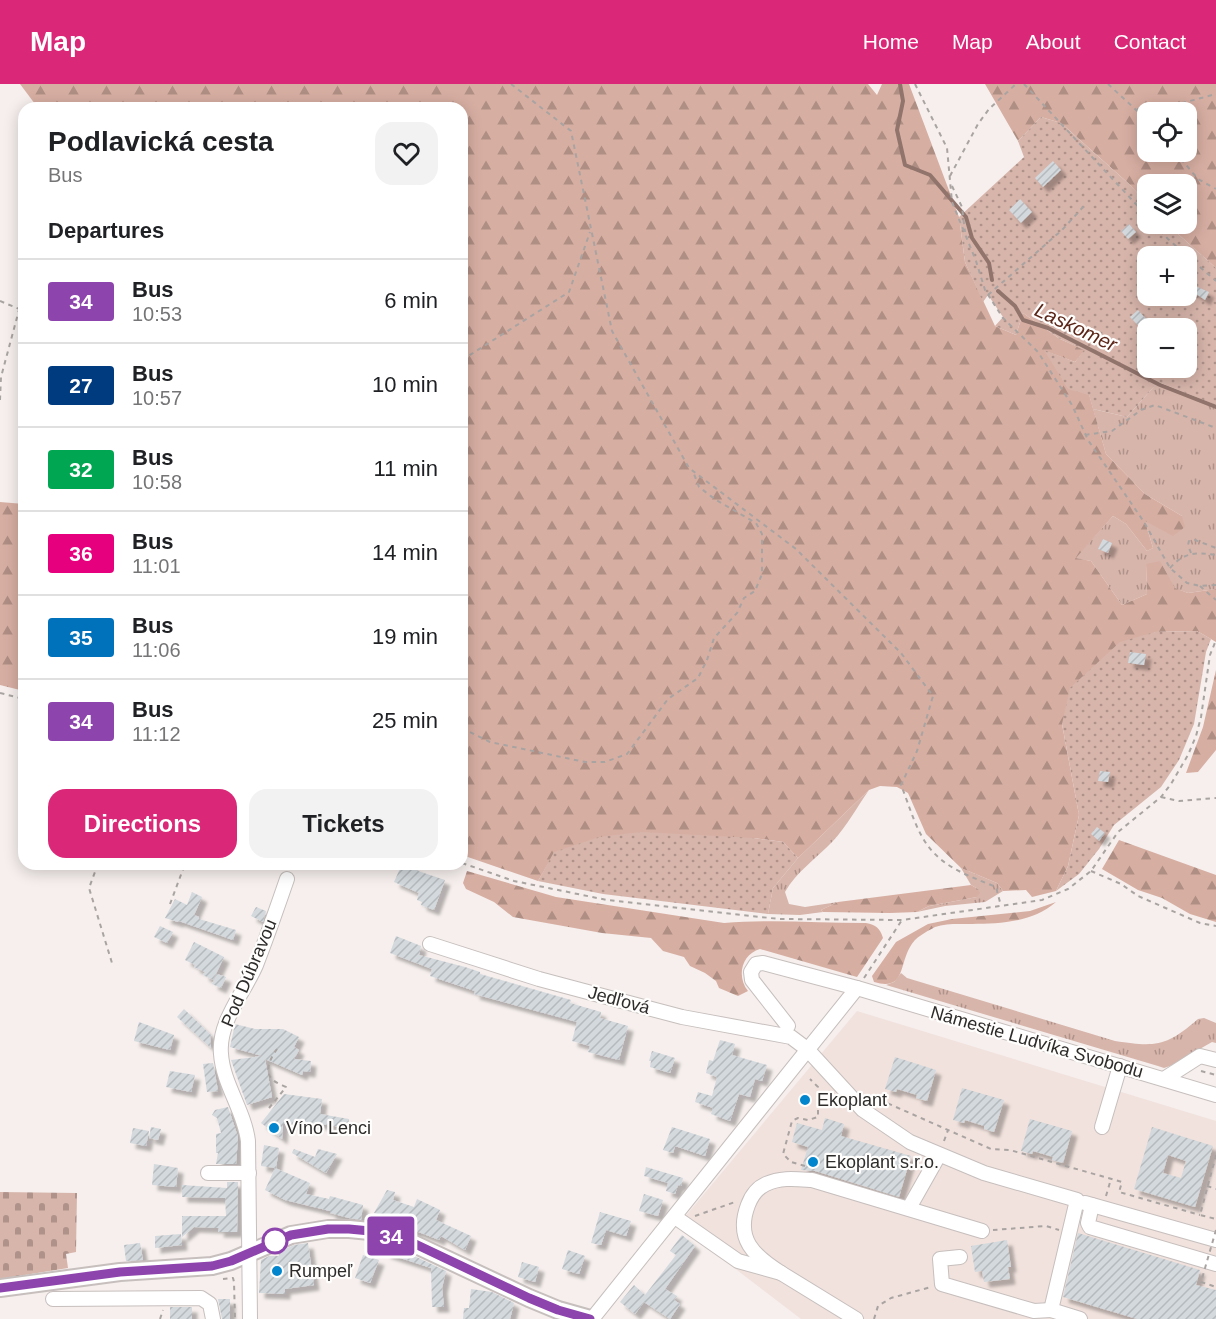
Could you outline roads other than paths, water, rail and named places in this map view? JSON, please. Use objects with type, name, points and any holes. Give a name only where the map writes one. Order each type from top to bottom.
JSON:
[{"type":"main road","points":[[0,1288],[120,1272],[212,1266],[231,1261],[291,1235],[328,1229],[370,1231],[411,1242],[529,1298],[558,1310],[591,1319]]},
{"type":"street","name":"Pod Dúbravou","points":[[250,1319],[247,1131],[222,1064],[220,1051],[224,1028],[253,972],[287,879]]},
{"type":"street","name":"Jedľová","points":[[430,944],[539,979],[681,1017],[791,1037],[807,1049],[858,1104],[910,1142],[984,1173],[1216,1240]]},
{"type":"street","name":"Námestie Ludvíka Svobodu","points":[[788,1026],[752,980],[751,972],[756,964],[763,963],[857,988],[1216,1095]]},
{"type":"street","points":[[591,1319],[857,988]]},
{"type":"street","points":[[1164,1079],[1200,1056],[1216,1060]]},
{"type":"street","points":[[1102,1127],[1120,1066]]},
{"type":"street","points":[[909,1208],[939,1155]]},
{"type":"street","points":[[208,1173],[249,1173]]},
{"type":"street","points":[[856,1319],[760,1260],[745,1238],[743,1218],[751,1197],[764,1185],[784,1179],[812,1180],[982,1231]]},
{"type":"street","points":[[1044,1313],[1077,1200]]},
{"type":"street","points":[[1097,1206],[1088,1223],[1090,1227],[1216,1264]]},
{"type":"street","points":[[675,1217],[738,1261],[781,1273]]},
{"type":"street","points":[[1190,1257],[1196,1234]]},
{"type":"street","points":[[960,1257],[940,1259],[942,1284],[1034,1311],[1080,1319]]},
{"type":"street","points":[[52,1299],[201,1298],[210,1304],[213,1319]]},
{"type":"waterway","name":"Laskomer","points":[[900,84],[903,101],[897,130],[905,165],[930,175],[966,217],[972,238],[989,263],[992,280]]},
{"type":"waterway","name":"Laskomer","points":[[998,291],[1015,306],[1023,320],[1048,328],[1160,385],[1216,407]]},
{"type":"place","name":"Ekoplant","points":[[805,1100]]},
{"type":"place","name":"Víno Lenci","points":[[274,1128]]},
{"type":"place","name":"Ekoplant s.r.o.","points":[[813,1162]]},
{"type":"place","name":"Rumpeľ","points":[[277,1271]]}]
